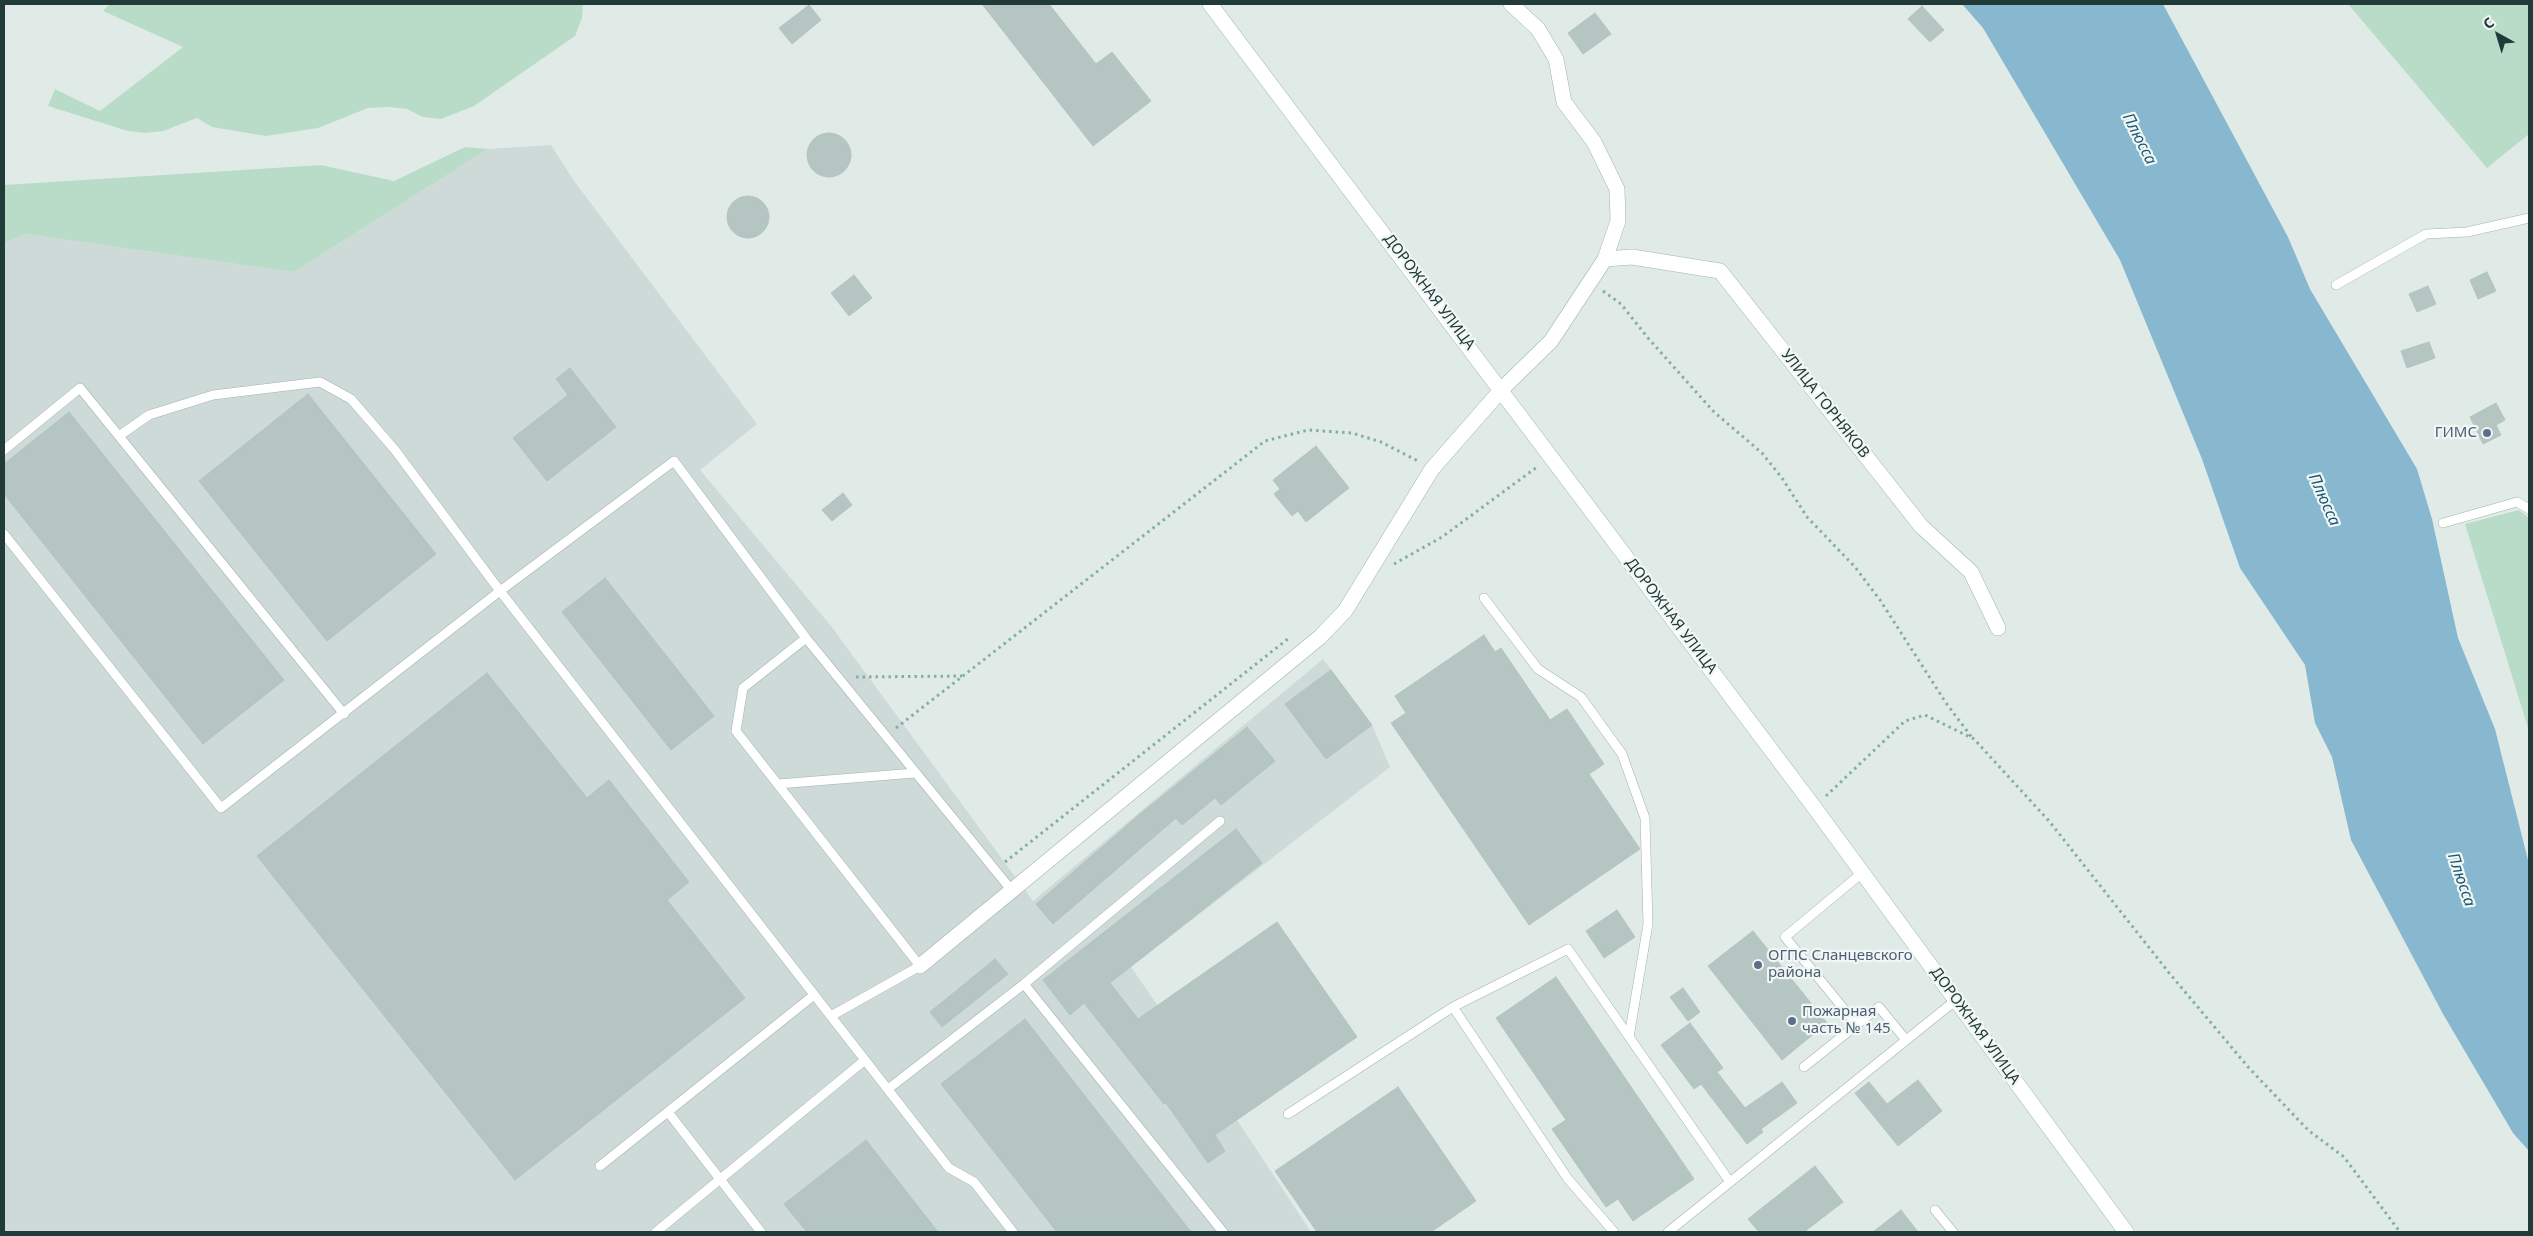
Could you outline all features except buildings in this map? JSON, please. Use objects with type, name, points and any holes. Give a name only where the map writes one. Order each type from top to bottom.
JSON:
[{"type":"street","name":"ДОРОЖНАЯ УЛИЦА","points":[[1210,4],[1502,389],[1814,807],[2126,1232]]},
{"type":"street","points":[[920,966],[1013,892],[1320,637],[1345,611],[1366,580],[1432,469],[1502,389],[1552,341],[1605,259],[1618,221],[1616,189],[1594,142],[1564,102],[1556,59],[1538,30],[1511,4]]},
{"type":"street","name":"УЛИЦА ГОРНЯКОВ","points":[[1605,259],[1632,257],[1720,271],[1921,526],[1971,572],[1998,628]]},
{"type":"lane","points":[[2336,285],[2426,234],[2467,232],[2529,218]]},
{"type":"lane","points":[[119,436],[148,415],[213,395],[320,382],[350,399],[395,450],[500,591],[949,1168],[974,1182],[1013,1232]]},
{"type":"lane","points":[[4,450],[80,388],[344,714]]},
{"type":"lane","points":[[4,534],[221,808],[500,591],[674,461],[806,638],[1013,892]]},
{"type":"lane","points":[[2443,522],[2517,502],[2529,509]]},
{"type":"lane","points":[[1484,598],[1538,669],[1581,697],[1622,754],[1645,818],[1648,924],[1630,1037]]},
{"type":"lane","points":[[806,638],[743,688],[736,731],[920,966],[831,1016]]},
{"type":"lane","points":[[778,784],[915,773]]},
{"type":"lane","points":[[888,1089],[1024,984],[1220,821]]},
{"type":"lane","points":[[1857,1025],[1785,937],[1862,873]]},
{"type":"lane","points":[[1288,1114],[1454,1007],[1568,949],[1730,1182]]},
{"type":"lane","points":[[1024,984],[1223,1232]]},
{"type":"lane","points":[[600,1166],[814,995]]},
{"type":"lane","points":[[1668,1232],[1956,1000]]},
{"type":"lane","points":[[1454,1007],[1568,1180],[1614,1232]]},
{"type":"lane","points":[[1804,1067],[1879,1007],[1906,1040]]},
{"type":"lane","points":[[656,1232],[865,1060]]},
{"type":"lane","points":[[668,1112],[761,1232]]},
{"type":"lane","points":[[1935,1210],[1952,1232]]},
{"type":"path","points":[[1590,282],[1621,304],[1648,338],[1714,412],[1762,452],[1782,478],[1807,517],[1854,567],[1880,600],[1946,703],[1974,739],[2049,821],[2170,974],[2249,1068],[2308,1130],[2344,1157],[2400,1232]]},
{"type":"path","points":[[885,736],[1265,441],[1308,430],[1352,433],[1381,442],[1432,469]]},
{"type":"path","points":[[838,677],[963,676]]},
{"type":"path","points":[[1814,807],[1905,721],[1925,715],[1974,739]]},
{"type":"shaded area","points":[[551,145],[574,181],[757,424],[700,470],[831,626],[1033,901],[1323,659],[1372,725],[1390,767],[1131,967],[1237,1120],[1311,1232],[4,1232],[4,231],[294,272],[488,149]]},
{"type":"green space","points":[[110,4],[583,4],[582,18],[575,36],[474,106],[441,119],[423,117],[407,109],[389,107],[368,108],[318,128],[266,136],[212,127],[197,118],[163,131],[146,133],[128,131],[48,106],[55,89],[100,111],[183,47],[103,11]]},
{"type":"green space","points":[[2348,4],[2529,4],[2529,134],[2487,168]]},
{"type":"green space","points":[[465,147],[488,149],[294,272],[25,234],[4,243],[4,185],[321,165],[394,181]]},
{"type":"green space","points":[[2519,510],[2529,518],[2529,731],[2465,524]]},
{"type":"water","name":"Плюсса","points":[[1962,4],[2163,4],[2288,237],[2310,289],[2417,469],[2432,519],[2458,638],[2495,729],[2529,864],[2529,1151],[2513,1133],[2443,1014],[2351,840],[2332,757],[2315,723],[2305,665],[2240,568],[2202,459],[2120,260],[1983,28]]},
{"type":"place","name":"ГИМС","points":[[2487,433]]},
{"type":"place","name":"ОГПС Сланцевского района","points":[[1758,965]]},
{"type":"place","name":"Пожарная часть № 145","points":[[1792,1021]]}]
